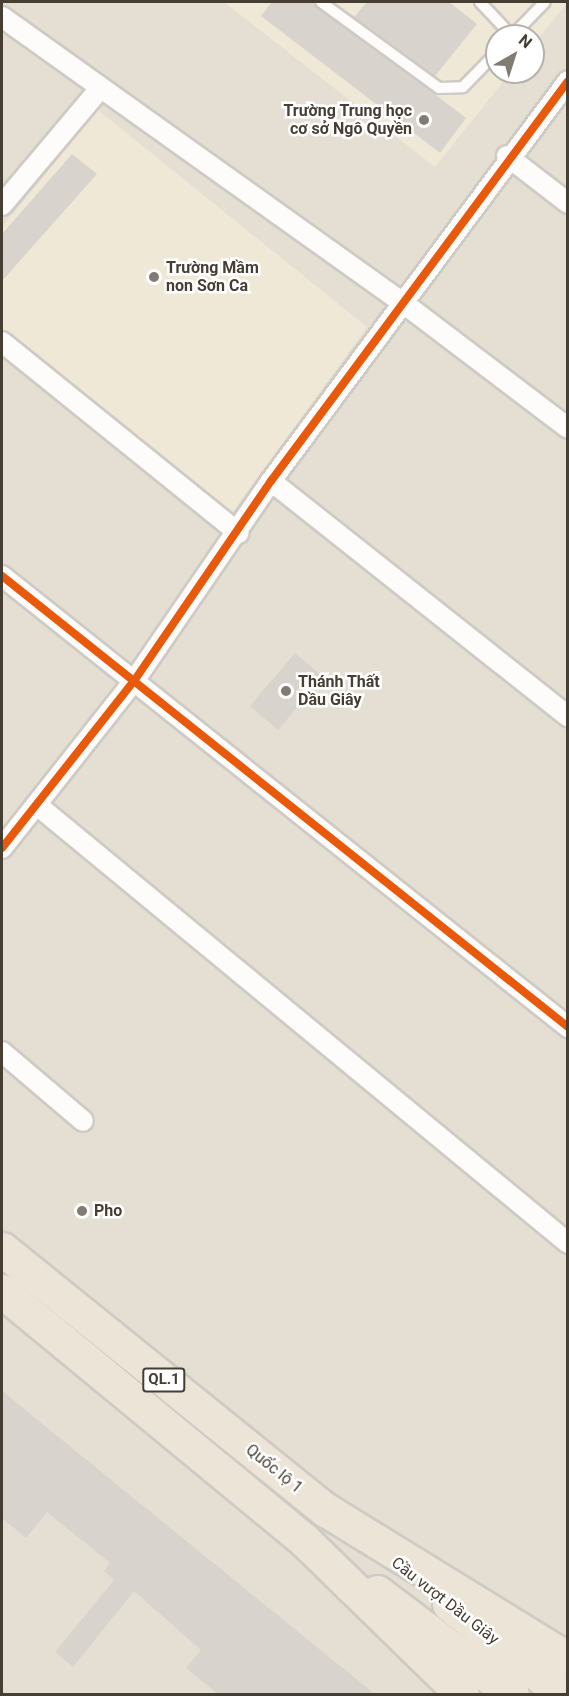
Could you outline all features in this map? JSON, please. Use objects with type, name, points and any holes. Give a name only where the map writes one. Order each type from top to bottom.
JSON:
[{"type":"highway","name":"Quốc lộ 1","points":[[2,1249],[326,1510],[567,1659]]},
{"type":"highway","name":"QL.1","points":[[2,1291],[303,1539],[462,1695]]},
{"type":"highway","name":"Cầu vượt Dầu Giây","points":[[326,1510],[475,1644],[512,1695]]},
{"type":"highway","name":"Cầu vượt Dầu Giây","points":[[303,1539],[562,1695]]},
{"type":"street","points":[[2,9],[8,2]]},
{"type":"street","points":[[2,17],[99,90],[402,302],[567,428]]},
{"type":"street","points":[[2,848],[134,681],[239,533],[271,481],[507,156],[567,81]]},
{"type":"street","points":[[2,205],[99,90]]},
{"type":"street","points":[[507,156],[567,203]]},
{"type":"street","points":[[2,342],[239,533]]},
{"type":"street","points":[[271,481],[567,716]]},
{"type":"street","points":[[2,576],[567,1027]]},
{"type":"street","points":[[37,806],[567,1243]]},
{"type":"street","points":[[2,1052],[83,1121]]},
{"type":"lane","points":[[321,2],[446,90],[463,87],[485,64]]},
{"type":"lane","points":[[480,2],[501,24]]},
{"type":"lane","points":[[524,24],[545,2]]},
{"type":"shaded area","points":[[2,2],[567,2],[567,1694],[2,1694]]},
{"type":"shaded area","name":"Trường Trung học cơ sở Ngô Quyền","points":[[224,2],[568,2],[545,30],[545,24],[485,24],[485,84],[501,84],[435,167]]},
{"type":"shaded area","name":"Trường Mầm non Sơn Ca","points":[[98,110],[367,327],[228,518],[2,342],[2,227]]},
{"type":"building","points":[[272,2],[313,2],[466,118],[440,153],[261,16]]},
{"type":"building","points":[[367,2],[449,2],[477,24],[435,76],[354,17]]},
{"type":"building","points":[[72,154],[97,174],[2,281],[2,234]]},
{"type":"building","name":"Thánh Thất Dầu Giây","points":[[295,653],[323,677],[278,730],[250,706]]},
{"type":"building","points":[[2,1391],[376,1695],[219,1695],[186,1668],[201,1650],[134,1591],[73,1667],[55,1652],[114,1580],[104,1571],[110,1563],[47,1512],[26,1538],[2,1518]]},
{"type":"cycle path","points":[[2,848],[134,681],[271,481],[568,81]]},
{"type":"cycle path","points":[[2,576],[568,1027]]},
{"type":"place","name":"Trường Trung học cơ sở Ngô Quyền","points":[[424,120]]},
{"type":"place","name":"Trường Mầm non Sơn Ca","points":[[154,277]]},
{"type":"place","name":"Thánh Thất Dầu Giây","points":[[286,691]]},
{"type":"place","name":"Pho","points":[[82,1211]]}]
